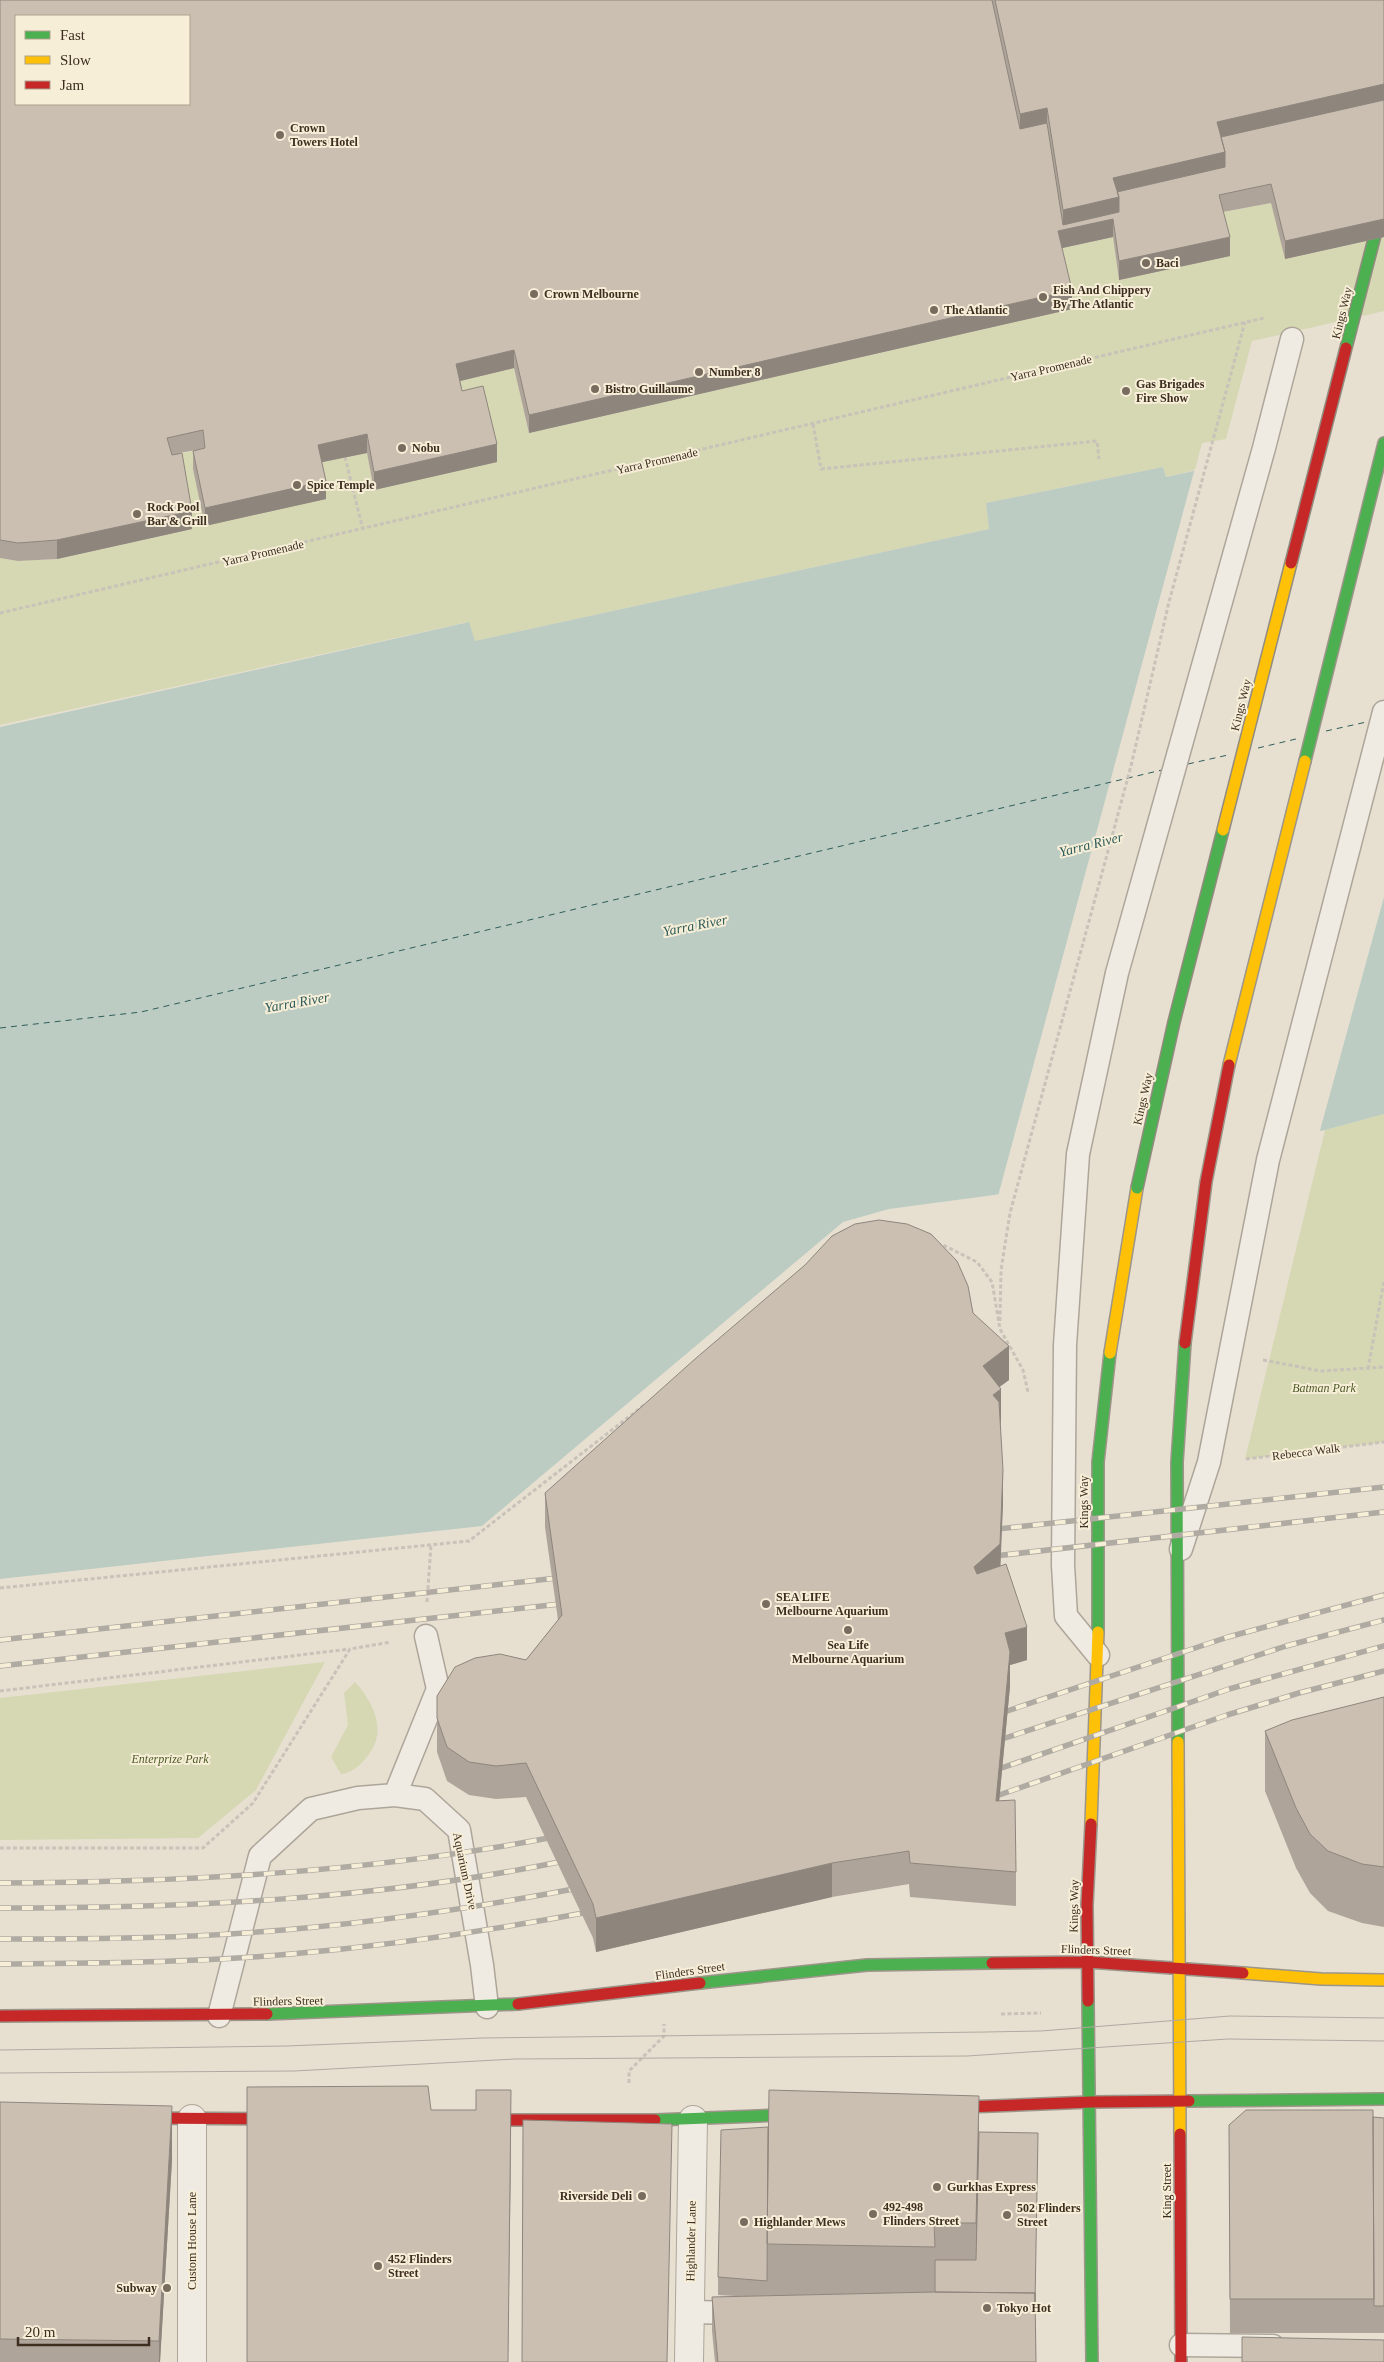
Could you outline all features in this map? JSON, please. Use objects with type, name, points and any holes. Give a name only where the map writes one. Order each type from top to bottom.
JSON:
[{"type":"main road","name":"Kings Way","points":[[1090,2102],[1087,1905],[1098,1655],[1098,1462],[1111,1348],[1136,1188],[1174,1022],[1384,200]]},
{"type":"main road","points":[[1179,1969],[1177,1462],[1179,1414],[1190,1297],[1206,1174],[1241,1011],[1384,443]]},
{"type":"main road","name":"Flinders Street","points":[[0,2016],[219,2016],[487,2007],[561,2001],[762,1975],[867,1965],[1088,1962],[1331,1979],[1384,1980]]},
{"type":"main road","name":"King Street","points":[[1179,1969],[1181,2354]]},
{"type":"main road","points":[[933,2108],[1181,2100],[1384,2099]]},
{"type":"main road","points":[[1090,2102],[1092,2362]]},
{"type":"main road","points":[[460,2120],[693,2120],[823,2114]]},
{"type":"main road","points":[[125,2118],[291,2119]]},
{"type":"street","name":"Custom House Lane","points":[[192,2119],[192,2362]]},
{"type":"street","name":"Highlander Lane","points":[[689,2362],[693,2120]]},
{"type":"lane","points":[[1098,1655],[1066,1616],[1063,1575],[1066,1345],[1078,1154],[1117,973],[1264,448],[1292,338]]},
{"type":"lane","points":[[1178,1560],[1209,1462],[1268,1160],[1384,712]]},
{"type":"lane","points":[[395,1795],[438,1689],[426,1636]]},
{"type":"lane","name":"Aquarium Drive","points":[[219,2016],[260,1856],[311,1809],[358,1798],[395,1795],[425,1799],[459,1830],[482,1965],[487,2007]]},
{"type":"lane","points":[[689,2312],[766,2313]]},
{"type":"lane","points":[[1181,2354],[1296,2347]]},
{"type":"path","name":"Yarra Promenade","points":[[0,613],[364,530],[1271,316]]},
{"type":"path","points":[[1000,1329],[1001,1270],[1010,1213],[1132,766],[1169,602],[1245,322]]},
{"type":"path","points":[[813,424],[821,469],[1097,441],[1099,459]]},
{"type":"path","points":[[345,457],[364,530]]},
{"type":"path","points":[[934,1245],[943,1245],[977,1262],[992,1282],[1000,1329],[1023,1370],[1030,1398]]},
{"type":"path","points":[[1368,1369],[1384,1281]]},
{"type":"path","points":[[1256,1359],[1321,1371],[1384,1367]]},
{"type":"path","points":[[0,1588],[469,1541],[652,1399]]},
{"type":"path","name":"Rebecca Walk","points":[[1240,1461],[1384,1442]]},
{"type":"path","points":[[0,1691],[350,1649],[426,1636],[430,1546]]},
{"type":"path","points":[[0,1848],[203,1848],[254,1803],[350,1649]]},
{"type":"path","points":[[1001,2014],[1041,2013]]},
{"type":"path","points":[[629,2081],[629,2071],[664,2036],[664,2019]]},
{"type":"green space","points":[[1271,203],[1286,259],[1384,237],[1384,311],[1252,341],[1226,439],[1202,443],[1195,470],[1166,477],[1163,467],[986,503],[989,529],[475,641],[468,622],[0,725],[0,558],[18,561],[57,559],[192,529],[167,456],[203,449],[193,469],[206,526],[318,463],[367,453],[374,490],[462,409],[456,382],[514,368],[529,433],[1071,309],[1058,249],[1113,237],[1119,279],[1219,213]]},
{"type":"green space","name":"Batman Park","points":[[1384,1114],[1384,1442],[1245,1459],[1325,1130]]},
{"type":"green space","name":"Enterprize Park","points":[[325,1662],[256,1790],[198,1838],[0,1840],[0,1698]]},
{"type":"green space","points":[[355,1682],[373,1709],[377,1729],[376,1739],[373,1748],[360,1764],[352,1771],[341,1774],[331,1757],[348,1725],[344,1693]]},
{"type":"water","name":"Yarra River","points":[[1384,429],[1384,1114],[1325,1130],[994,1195],[889,1209],[843,1222],[482,1526],[0,1579],[0,727],[469,622],[475,641],[989,529],[986,503],[1163,467],[1166,477]]},
{"type":"pier","points":[[1384,427],[1384,897],[1319,1134],[998,1196],[1195,468]]},
{"type":"building","name":"Crown Melbourne","points":[[0,0],[992,0],[1020,129],[1047,123],[1063,225],[1119,212],[1117,192],[1225,167],[1225,152],[1221,137],[1384,100],[1384,219],[1285,241],[1271,184],[1219,195],[1230,237],[1119,261],[1113,219],[1058,231],[1072,290],[529,415],[514,350],[456,364],[462,391],[483,386],[497,444],[374,472],[367,434],[318,445],[326,481],[205,508],[193,451],[205,448],[203,430],[167,438],[172,455],[182,453],[192,511],[57,540],[18,543],[0,540]]},
{"type":"building","points":[[995,0],[1384,0],[1384,84],[1217,122],[1225,152],[1113,178],[1119,197],[1063,210],[1047,108],[1020,114]]},
{"type":"building","name":"SEA LIFE Melbourne Aquarium","points":[[879,1220],[907,1224],[931,1234],[957,1261],[968,1286],[973,1313],[1009,1346],[983,1366],[1001,1389],[993,1395],[999,1402],[1003,1470],[1000,1544],[974,1567],[977,1574],[1006,1564],[1027,1627],[1005,1633],[1010,1652],[996,1801],[1015,1800],[1016,1872],[910,1863],[909,1851],[832,1863],[596,1918],[593,1904],[526,1763],[496,1766],[469,1762],[447,1747],[437,1718],[437,1696],[455,1667],[475,1658],[500,1654],[526,1660],[562,1615],[545,1493],[695,1359],[805,1265],[832,1236],[855,1224]]},
{"type":"building","points":[[1384,1697],[1384,1867],[1362,1864],[1328,1851],[1310,1834],[1296,1808],[1265,1731],[1292,1720]]},
{"type":"building","name":"452 Flinders Street","points":[[428,2086],[431,2110],[476,2110],[476,2090],[511,2090],[508,2362],[247,2362],[247,2087]]},
{"type":"building","name":"492-498 Flinders Street","points":[[769,2090],[979,2096],[976,2223],[934,2223],[935,2247],[767,2244]]},
{"type":"building","points":[[0,2102],[172,2106],[159,2341],[0,2339]]},
{"type":"building","points":[[1246,2110],[1373,2110],[1374,2299],[1230,2299],[1229,2125]]},
{"type":"building","points":[[1373,2117],[1384,2118],[1384,2306],[1374,2306]]},
{"type":"building","points":[[523,2120],[672,2124],[667,2362],[522,2362]]},
{"type":"building","name":"Highlander Mews","points":[[768,2127],[767,2281],[718,2277],[721,2130]]},
{"type":"building","name":"502 Flinders Street","points":[[979,2132],[1038,2133],[1035,2304],[1035,2293],[935,2292],[935,2260],[976,2260]]},
{"type":"building","points":[[934,2292],[1035,2293],[1036,2362],[718,2362],[712,2297]]},
{"type":"building","points":[[1242,2337],[1384,2340],[1384,2362],[1242,2362]]},
{"type":"ferry route","points":[[1326,731],[1371,721]]},
{"type":"ferry route","points":[[1258,748],[1296,739]]},
{"type":"ferry route","points":[[1188,764],[1228,755]]},
{"type":"ferry route","points":[[0,1028],[141,1012],[1162,770]]},
{"type":"tram line","points":[[0,2050],[287,2046],[483,2038],[1041,2031],[1230,2016],[1384,2018]]},
{"type":"tram line","points":[[0,2073],[294,2071],[515,2059],[967,2056],[1228,2039],[1384,2041]]},
{"type":"railway","points":[[989,1530],[1384,1487]]},
{"type":"railway","points":[[986,1557],[1384,1512]]},
{"type":"railway","points":[[0,1640],[566,1577]]},
{"type":"railway","points":[[995,1715],[1228,1637],[1384,1595]]},
{"type":"railway","points":[[0,1666],[569,1603]]},
{"type":"railway","points":[[993,1742],[1286,1646],[1384,1620]]},
{"type":"railway","points":[[990,1772],[1229,1689],[1384,1646]]},
{"type":"railway","points":[[988,1799],[1227,1715],[1299,1693],[1384,1671]]},
{"type":"railway","points":[[0,1883],[141,1880],[281,1873],[420,1858],[559,1836]]},
{"type":"railway","points":[[0,1908],[143,1906],[286,1899],[428,1884],[569,1860]]},
{"type":"railway","points":[[0,1939],[169,1937],[292,1929],[390,1919],[584,1887]]},
{"type":"railway","points":[[0,1964],[182,1961],[291,1954],[443,1936],[594,1911]]},
{"type":"traffic: fast","points":[[1346,348],[1384,200]]},
{"type":"traffic: fast","points":[[1305,761],[1384,443]]},
{"type":"traffic: fast","points":[[1137,1188],[1174,1022],[1223,830]]},
{"type":"traffic: fast","points":[[1178,1742],[1177,1462],[1185,1343]]},
{"type":"traffic: fast","points":[[1098,1632],[1098,1462],[1110,1353]]},
{"type":"traffic: fast","points":[[700,1983],[867,1965],[992,1963]]},
{"type":"traffic: fast","points":[[1088,2001],[1092,2362]]},
{"type":"traffic: fast","points":[[267,2014],[518,2004]]},
{"type":"traffic: fast","points":[[1189,2101],[1384,2099]]},
{"type":"traffic: fast","points":[[655,2120],[806,2114]]},
{"type":"traffic: slow","points":[[1223,830],[1291,563]]},
{"type":"traffic: slow","points":[[1229,1065],[1305,761]]},
{"type":"traffic: slow","points":[[1110,1353],[1137,1188]]},
{"type":"traffic: slow","points":[[1091,1824],[1098,1632]]},
{"type":"traffic: slow","points":[[1178,1742],[1180,2134]]},
{"type":"traffic: slow","points":[[1243,1973],[1321,1979],[1384,1980]]},
{"type":"traffic: jam","points":[[1291,563],[1346,348]]},
{"type":"traffic: jam","points":[[1185,1343],[1206,1182],[1229,1065]]},
{"type":"traffic: jam","points":[[1088,2001],[1087,1905],[1091,1824]]},
{"type":"traffic: jam","points":[[992,1963],[1088,1962],[1243,1973]]},
{"type":"traffic: jam","points":[[518,2004],[700,1983]]},
{"type":"traffic: jam","points":[[0,2016],[267,2014]]},
{"type":"traffic: jam","points":[[941,2108],[1091,2102],[1189,2101]]},
{"type":"traffic: jam","points":[[134,2118],[283,2119]]},
{"type":"traffic: jam","points":[[474,2120],[655,2120]]},
{"type":"traffic: jam","points":[[1180,2134],[1181,2362]]},
{"type":"place","name":"Crown Towers Hotel","points":[[280,135]]},
{"type":"place","name":"Baci","points":[[1146,263]]},
{"type":"place","name":"Crown Melbourne","points":[[534,294]]},
{"type":"place","name":"Fish And Chippery By The Atlantic","points":[[1043,297]]},
{"type":"place","name":"The Atlantic","points":[[934,310]]},
{"type":"place","name":"Number 8","points":[[699,372]]},
{"type":"place","name":"Bistro Guillaume","points":[[595,389]]},
{"type":"place","name":"Gas Brigades Fire Show","points":[[1126,391]]},
{"type":"place","name":"Nobu","points":[[402,448]]},
{"type":"place","name":"Spice Temple","points":[[297,485]]},
{"type":"place","name":"Rock Pool Bar & Grill","points":[[137,514]]},
{"type":"place","name":"SEA LIFE Melbourne Aquarium","points":[[766,1604]]},
{"type":"place","name":"Sea Life Melbourne Aquarium","points":[[848,1630]]},
{"type":"place","name":"Gurkhas Express","points":[[937,2187]]},
{"type":"place","name":"Riverside Deli","points":[[642,2196]]},
{"type":"place","name":"492-498 Flinders Street","points":[[873,2214]]},
{"type":"place","name":"502 Flinders Street","points":[[1007,2215]]},
{"type":"place","name":"Highlander Mews","points":[[744,2222]]},
{"type":"place","name":"452 Flinders Street","points":[[378,2266]]},
{"type":"place","name":"Subway","points":[[167,2288]]},
{"type":"place","name":"Tokyo Hot","points":[[987,2308]]}]
